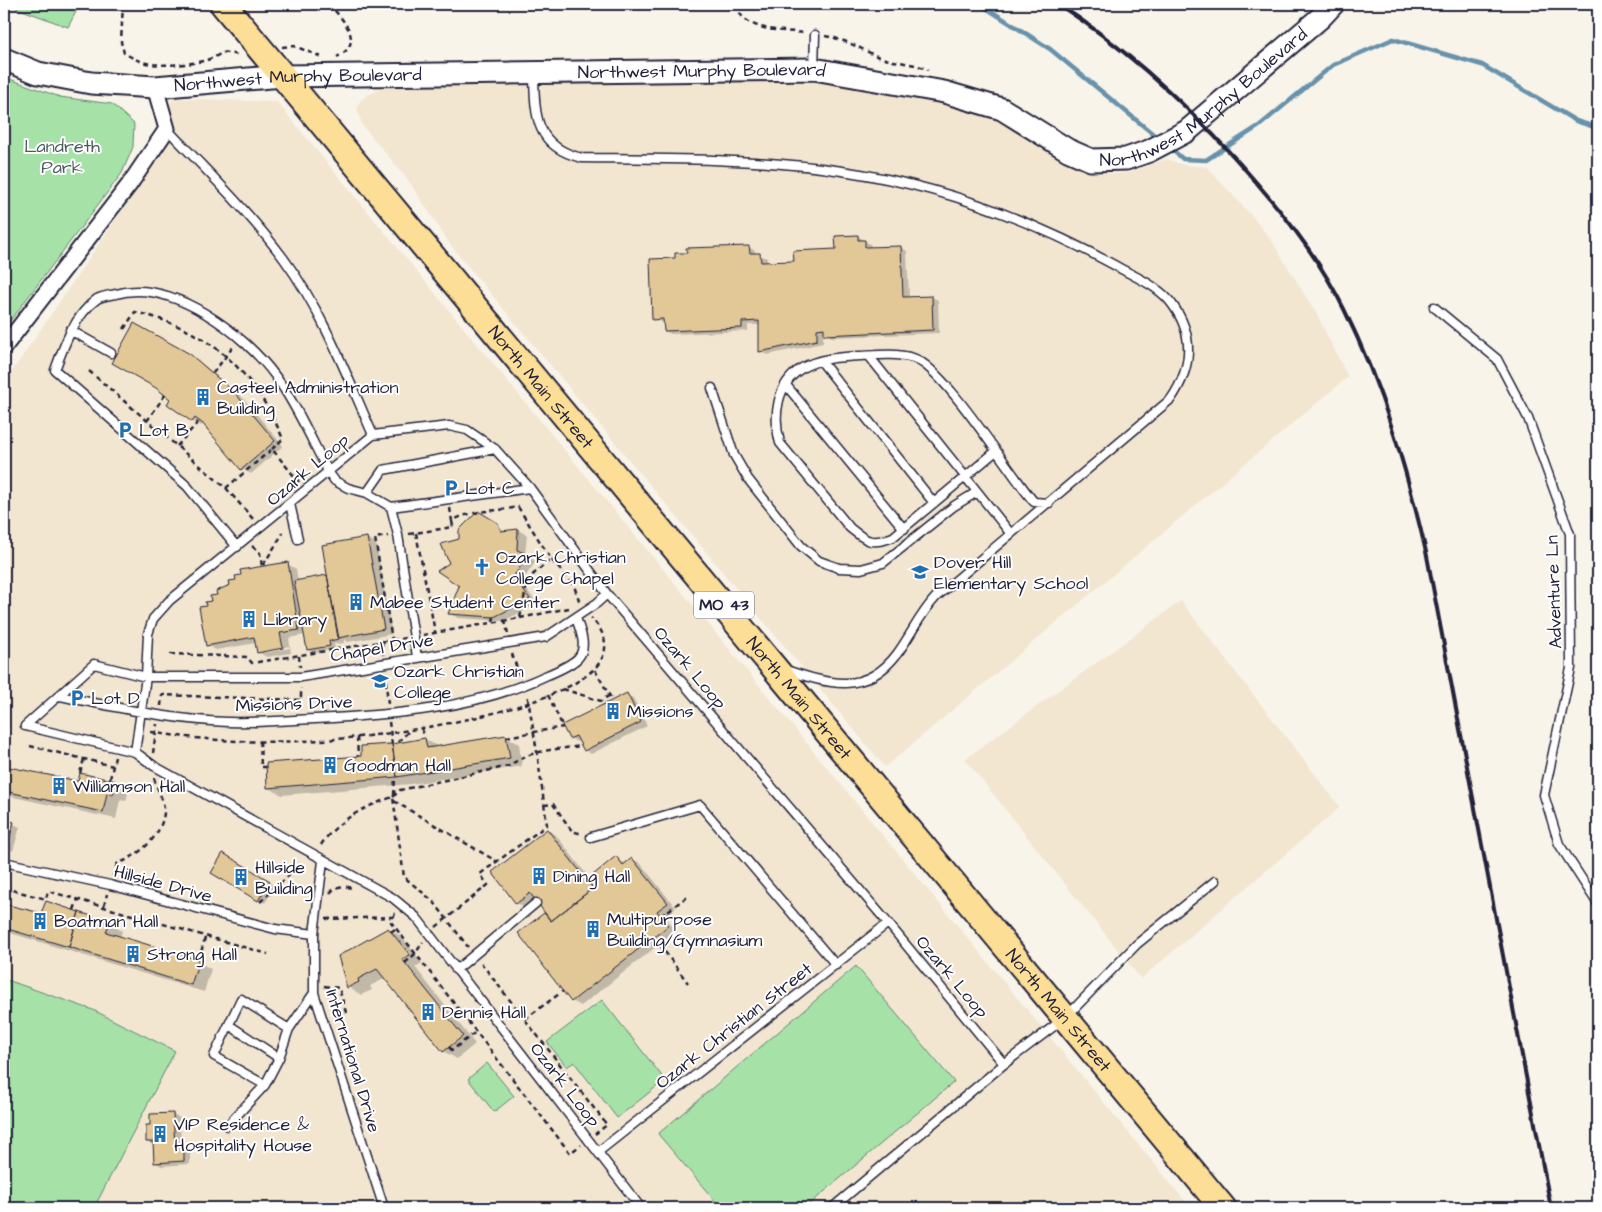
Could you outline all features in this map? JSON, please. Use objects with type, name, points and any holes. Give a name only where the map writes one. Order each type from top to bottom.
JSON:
[{"type":"main road","name":"North Main Street","points":[[223,4],[1223,1208]]},
{"type":"street","name":"Northwest Murphy Boulevard","points":[[4,59],[38,73],[91,83],[156,87],[283,76],[814,69],[944,92],[1002,109],[1068,150],[1091,160],[1126,159],[1149,151],[1186,131],[1320,18],[1333,4]]},
{"type":"street","points":[[4,347],[129,185],[167,129],[156,87]]},
{"type":"lane","points":[[814,69],[815,35]]},
{"type":"lane","points":[[534,73],[535,112],[540,127],[554,147],[571,156],[582,158],[740,160],[844,171],[918,187],[971,202],[1075,244],[1144,281],[1165,296],[1178,314],[1187,336],[1188,362],[1179,388],[1160,409],[936,597],[927,606],[897,654],[886,666],[873,675],[854,683],[835,684],[775,667]]},
{"type":"lane","points":[[167,129],[236,201],[284,260],[319,318],[373,435]]},
{"type":"lane","points":[[237,547],[187,486],[54,370],[70,330],[98,299],[131,290],[159,295],[181,302],[212,318],[240,338],[275,376],[329,473],[336,481],[348,488],[367,493],[391,507],[530,488]]},
{"type":"lane","name":"Adventure Ln","points":[[1434,307],[1497,360],[1528,418],[1570,534],[1570,668],[1544,795],[1559,844],[1598,904]]},
{"type":"lane","points":[[70,330],[111,353]]},
{"type":"lane","points":[[995,452],[893,538],[879,542],[864,540],[850,528],[780,443],[775,425],[777,406],[786,385],[796,372],[821,361],[891,354],[906,357],[928,365],[946,384],[1034,502],[1049,503]]},
{"type":"lane","points":[[869,356],[1012,534]]},
{"type":"lane","points":[[821,361],[934,503]]},
{"type":"lane","points":[[786,385],[904,529]]},
{"type":"lane","points":[[712,388],[734,455],[748,479],[801,546],[819,561],[839,568],[861,569],[883,563],[954,506],[977,492]]},
{"type":"lane","name":"Ozark Loop","points":[[641,1208],[416,917],[393,898],[154,766],[135,752],[146,677],[148,634],[154,619],[169,601],[307,491],[373,435],[449,426],[467,430],[495,449],[530,488],[607,594],[888,924],[1004,1064]]},
{"type":"lane","points":[[367,493],[383,470],[495,449]]},
{"type":"lane","points":[[290,504],[298,539]]},
{"type":"lane","points":[[391,507],[398,535],[412,637],[417,657]]},
{"type":"lane","name":"Chapel Drive","points":[[60,696],[94,664],[146,677],[301,677],[417,657],[546,638],[607,594]]},
{"type":"lane","name":"Missions Drive","points":[[60,696],[140,712],[228,722],[389,715],[441,707],[524,686],[557,671],[578,657],[582,641],[576,618]]},
{"type":"lane","points":[[60,696],[25,726],[135,752]]},
{"type":"lane","points":[[591,837],[700,805],[836,966]]},
{"type":"lane","name":"International Drive","points":[[323,861],[314,934],[314,992],[384,1208]]},
{"type":"lane","name":"Hillside Drive","points":[[4,862],[110,885],[275,930],[314,934]]},
{"type":"lane","points":[[832,1208],[1004,1064],[1066,1017],[1137,944],[1215,881]]},
{"type":"lane","points":[[456,970],[536,903]]},
{"type":"lane","name":"Ozark Christian Street","points":[[598,1152],[888,924]]},
{"type":"lane","points":[[227,1126],[264,1085],[279,1058],[289,1029],[314,992]]},
{"type":"lane","points":[[264,1085],[214,1056],[241,999],[289,1029]]},
{"type":"lane","points":[[230,1025],[279,1058]]},
{"type":"path","points":[[124,329],[135,312],[154,317],[206,341],[244,372],[273,414],[283,439],[226,488]]},
{"type":"path","points":[[213,373],[240,338]]},
{"type":"path","points":[[89,371],[226,488],[261,528]]},
{"type":"path","points":[[147,421],[165,395]]},
{"type":"path","points":[[177,446],[199,421]]},
{"type":"path","points":[[272,449],[307,491]]},
{"type":"path","points":[[392,640],[375,538],[453,527],[449,499]]},
{"type":"path","points":[[452,521],[464,514],[501,511],[518,507]]},
{"type":"path","points":[[246,540],[260,553],[262,567],[283,533]]},
{"type":"path","points":[[416,533],[435,632]]},
{"type":"path","points":[[520,618],[528,579],[551,559]]},
{"type":"path","points":[[170,654],[247,657],[252,663],[520,618],[577,605]]},
{"type":"path","points":[[493,622],[494,617]]},
{"type":"path","points":[[446,918],[488,885],[480,874],[547,825],[530,702],[513,662],[505,620]]},
{"type":"path","points":[[382,641],[392,744]]},
{"type":"path","points":[[156,733],[162,695],[301,700],[299,656]]},
{"type":"path","points":[[595,670],[612,700]]},
{"type":"path","points":[[563,689],[601,701],[610,695]]},
{"type":"path","points":[[506,737],[563,726],[548,695]]},
{"type":"path","points":[[422,730],[423,738]]},
{"type":"path","points":[[398,742],[409,731]]},
{"type":"path","points":[[151,732],[234,741],[357,737],[390,734]]},
{"type":"path","points":[[357,737],[358,756]]},
{"type":"path","points":[[260,741],[261,767],[266,767]]},
{"type":"path","points":[[30,746],[113,766],[110,779]]},
{"type":"path","points":[[321,845],[326,837],[353,815],[367,806],[394,797],[400,790],[509,766],[522,757],[538,752],[582,746]]},
{"type":"path","points":[[80,773],[84,759]]},
{"type":"path","points":[[104,906],[117,864],[132,858],[146,846],[164,813],[163,802],[154,777]]},
{"type":"path","points":[[388,908],[395,912],[392,922],[415,954],[570,1152],[607,1125],[434,902],[404,877],[394,801],[395,777]]},
{"type":"path","points":[[394,801],[497,861]]},
{"type":"path","points":[[544,806],[553,804],[572,831],[591,837]]},
{"type":"path","points":[[260,902],[298,867]]},
{"type":"path","points":[[329,898],[336,888],[342,886],[358,890]]},
{"type":"path","points":[[4,888],[46,899],[48,891],[206,934],[268,954]]},
{"type":"path","points":[[661,916],[688,896]]},
{"type":"path","points":[[74,910],[78,899]]},
{"type":"path","points":[[327,912],[326,920],[393,917]]},
{"type":"path","points":[[392,932],[396,928]]},
{"type":"path","points":[[198,960],[206,934]]},
{"type":"path","points":[[654,937],[688,983]]},
{"type":"path","points":[[405,963],[415,954]]},
{"type":"path","points":[[324,977],[324,986],[339,988],[347,1016]]},
{"type":"path","points":[[525,1019],[563,991]]},
{"type":"path","points":[[449,1047],[452,1050],[476,1032]]},
{"type":"shaded area","name":"Dover Hill Elementary School","points":[[802,77],[849,84],[981,113],[1020,130],[1093,171],[1113,174],[1128,173],[1166,159],[1184,165],[1207,167],[1272,241],[1316,313],[1348,377],[885,767],[451,246],[408,180],[362,125],[357,109],[360,101],[366,96],[385,87],[571,79]]},
{"type":"shaded area","name":"Ozark Christian College","points":[[172,98],[277,102],[1191,1208],[94,1208],[175,1051],[93,1010],[4,979],[4,383],[163,150]]},
{"type":"shaded area","points":[[1181,601],[1340,807],[1141,979],[965,759]]},
{"type":"green space","points":[[6,4],[80,4],[68,27]]},
{"type":"green space","name":"Landreth Park","points":[[4,77],[60,97],[112,104],[134,124],[133,147],[122,173],[4,329]]},
{"type":"green space","points":[[856,966],[954,1082],[805,1208],[721,1208],[658,1134]]},
{"type":"green space","points":[[4,979],[93,1010],[175,1051],[94,1208],[4,1208]]},
{"type":"green space","points":[[602,1000],[665,1080],[617,1118],[574,1062],[567,1067],[547,1042]]},
{"type":"green space","points":[[487,1063],[514,1096],[494,1112],[468,1079]]},
{"type":"building","points":[[858,235],[858,240],[865,240],[865,247],[901,246],[903,297],[932,296],[933,330],[824,335],[824,328],[817,329],[817,340],[759,352],[759,321],[742,322],[742,328],[664,331],[663,319],[652,320],[650,259],[675,258],[675,253],[687,253],[686,248],[749,246],[750,253],[760,253],[761,262],[794,261],[793,251],[836,249],[835,236]]},
{"type":"building","name":"Casteel Administration Building","points":[[134,323],[190,354],[235,393],[275,441],[241,470],[203,424],[195,418],[192,422],[167,404],[170,399],[156,388],[112,363]]},
{"type":"building","name":"Ozark Christian College Chapel","points":[[478,511],[498,523],[501,531],[518,529],[517,550],[529,555],[513,577],[530,599],[494,617],[448,614],[459,586],[437,571],[449,563],[441,544],[459,539],[459,530]]},
{"type":"building","name":"Mabee Student Center","points":[[367,537],[384,629],[338,638],[322,545]]},
{"type":"building","name":"Library","points":[[288,562],[299,630],[280,633],[283,648],[257,653],[254,637],[206,646],[199,607],[206,606],[205,602],[211,601],[210,596],[217,595],[216,591],[230,585],[229,581],[236,580],[235,576],[241,575],[240,570]]},
{"type":"building","points":[[327,575],[339,639],[329,641],[330,646],[307,650],[294,581]]},
{"type":"building","name":"Missions","points":[[627,693],[641,722],[584,751],[576,736],[569,739],[562,725]]},
{"type":"building","points":[[506,735],[510,758],[397,777],[392,744],[425,738],[427,748]]},
{"type":"building","name":"Goodman Hall","points":[[392,744],[397,777],[267,788],[266,763],[361,756],[361,746]]},
{"type":"building","name":"Williamson Hall","points":[[4,766],[78,781],[80,773],[116,781],[113,795],[107,793],[103,812],[4,791]]},
{"type":"building","points":[[4,819],[14,822],[7,848],[4,848]]},
{"type":"building","name":"Dining Hall","points":[[547,829],[593,888],[551,921],[530,893],[516,904],[492,872]]},
{"type":"building","name":"Hillside Building","points":[[223,853],[270,881],[258,901],[211,873]]},
{"type":"building","name":"Multipurpose Building/Gymnasium","points":[[616,856],[623,865],[632,858],[668,903],[657,911],[668,926],[571,1002],[518,933],[544,913],[551,921],[593,888],[587,880]]},
{"type":"building","name":"Boatman Hall","points":[[46,901],[79,912],[69,947],[4,928],[4,904],[41,913]]},
{"type":"building","name":"Strong Hall","points":[[79,912],[110,922],[106,932],[199,960],[191,985],[69,947]]},
{"type":"building","name":"Dennis Hall","points":[[388,928],[410,955],[402,959],[463,1036],[443,1052],[377,969],[358,979],[359,982],[347,988],[338,956]]},
{"type":"building","name":"VIP Residence & Hospitality House","points":[[173,1113],[175,1147],[184,1147],[184,1161],[154,1163],[153,1142],[146,1142],[146,1125],[150,1125],[150,1114]]},
{"type":"waterway","points":[[980,4],[1050,49],[1158,138]]},
{"type":"waterway","points":[[1170,148],[1183,159],[1206,160],[1259,126],[1333,65],[1393,39],[1482,65],[1576,121],[1598,128]]},
{"type":"railway","points":[[1058,4],[1129,56],[1172,94],[1234,157],[1265,193],[1294,229],[1321,268],[1344,309],[1371,369],[1393,430],[1427,556],[1551,1208]]},
{"type":"place","name":"Casteel Administration Building","points":[[203,397]]},
{"type":"place","name":"Lot B","points":[[125,430]]},
{"type":"place","name":"Lot C","points":[[451,488]]},
{"type":"place","name":"Ozark Christian College Chapel","points":[[482,567]]},
{"type":"place","name":"Dover Hill Elementary School","points":[[920,572]]},
{"type":"place","name":"Mabee Student Center","points":[[356,602]]},
{"type":"place","name":"Library","points":[[249,619]]},
{"type":"place","name":"Ozark Christian College","points":[[380,681]]},
{"type":"place","name":"Lot D","points":[[77,698]]},
{"type":"place","name":"Missions","points":[[613,711]]},
{"type":"place","name":"Goodman Hall","points":[[330,765]]},
{"type":"place","name":"Williamson Hall","points":[[59,786]]},
{"type":"place","name":"Dining Hall","points":[[539,876]]},
{"type":"place","name":"Hillside Building","points":[[241,877]]},
{"type":"place","name":"Boatman Hall","points":[[40,921]]},
{"type":"place","name":"Multipurpose Building/Gymnasium","points":[[593,929]]},
{"type":"place","name":"Strong Hall","points":[[133,954]]},
{"type":"place","name":"Dennis Hall","points":[[428,1012]]},
{"type":"place","name":"VIP Residence & Hospitality House","points":[[160,1134]]}]
